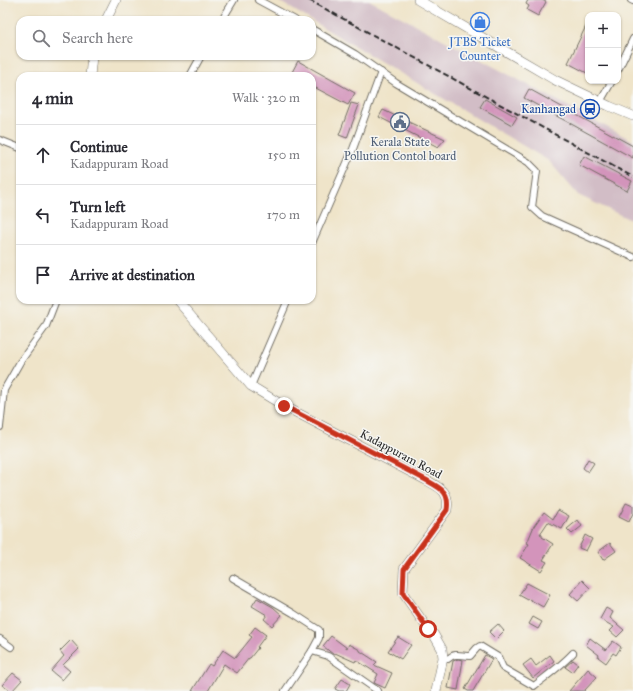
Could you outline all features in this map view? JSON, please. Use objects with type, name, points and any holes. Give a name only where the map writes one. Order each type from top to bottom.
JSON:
[{"type":"main road","points":[[108,16],[116,0]]},
{"type":"main road","points":[[418,0],[555,80],[633,116]]},
{"type":"main road","points":[[90,72],[92,60]]},
{"type":"main road","points":[[180,304],[251,386]]},
{"type":"main road","name":"Kadappuram Road","points":[[251,386],[284,406],[426,480],[445,492],[449,502],[447,510],[404,569],[403,593],[428,629],[434,635],[442,649],[442,658],[436,691]]},
{"type":"street","points":[[224,16],[234,0]]},
{"type":"street","points":[[258,0],[288,16]]},
{"type":"street","points":[[316,32],[355,54],[396,83],[528,162],[536,171],[532,207],[542,216],[633,257]]},
{"type":"street","points":[[621,64],[633,39]]},
{"type":"street","points":[[192,72],[198,60]]},
{"type":"street","points":[[316,230],[353,149],[381,72]]},
{"type":"street","points":[[600,102],[610,84]]},
{"type":"street","points":[[0,140],[16,146]]},
{"type":"street","points":[[0,427],[4,390],[20,362],[46,326],[54,304]]},
{"type":"street","points":[[251,386],[286,304]]},
{"type":"street","points":[[233,578],[293,612],[319,630],[319,638],[312,651],[285,691]]},
{"type":"street","points":[[0,639],[11,647]]},
{"type":"street","points":[[442,658],[448,659],[452,655],[456,654],[470,656],[480,646],[498,657],[503,668],[533,688],[562,665],[573,653]]},
{"type":"street","points":[[312,651],[328,656],[378,691]]},
{"type":"shaded area","points":[[277,0],[369,0],[633,141],[633,221],[578,195],[549,161],[316,23],[316,16],[304,16]]},
{"type":"building","points":[[528,0],[542,0],[546,2],[538,16],[527,10],[529,6],[526,4]]},
{"type":"building","points":[[585,28],[585,72],[568,63]]},
{"type":"building","points":[[298,61],[355,93],[348,105],[316,88],[316,72],[292,72]]},
{"type":"building","points":[[529,89],[633,146],[633,158],[524,98]]},
{"type":"building","points":[[485,99],[517,117],[512,125],[480,107]]},
{"type":"building","points":[[351,103],[359,105],[347,138],[339,135]]},
{"type":"building","points":[[383,110],[445,139],[438,147],[379,117]]},
{"type":"building","points":[[584,156],[632,181],[627,191],[579,165]]},
{"type":"building","points":[[588,459],[594,463],[588,472],[583,468]]},
{"type":"building","points":[[626,503],[633,506],[633,513],[629,522],[619,517]]},
{"type":"building","points":[[558,510],[569,516],[562,529],[548,522],[540,534],[553,544],[543,560],[547,562],[541,571],[520,558],[529,544],[527,543],[534,526],[544,512],[553,519]]},
{"type":"building","points":[[578,520],[582,526],[572,534],[567,529]]},
{"type":"building","points":[[585,535],[592,539],[586,551],[579,548]]},
{"type":"building","points":[[610,543],[616,551],[603,560],[598,552]]},
{"type":"building","points":[[582,580],[590,588],[578,601],[570,594]]},
{"type":"building","points":[[527,583],[550,595],[543,607],[519,595]]},
{"type":"building","points":[[257,598],[273,607],[282,615],[272,626],[264,619],[267,615],[252,606]]},
{"type":"building","points":[[606,608],[613,612],[610,618],[624,630],[617,637],[610,631],[614,627],[600,619]]},
{"type":"building","points":[[533,617],[542,622],[538,629],[529,624]]},
{"type":"building","points":[[498,624],[504,631],[496,639],[489,632]]},
{"type":"building","points":[[255,627],[266,635],[257,647],[258,648],[237,673],[224,664],[208,691],[192,691],[209,664],[212,666],[223,650],[235,658],[252,637],[249,635]]},
{"type":"building","points":[[331,636],[347,648],[349,644],[360,650],[377,662],[374,665],[392,673],[385,688],[374,683],[378,674],[356,660],[355,662],[335,653],[334,655],[323,646]]},
{"type":"building","points":[[398,637],[411,645],[401,659],[388,651]]},
{"type":"building","points":[[590,638],[606,650],[613,641],[621,647],[616,655],[613,653],[606,663],[598,657],[599,655],[586,645]]},
{"type":"building","points":[[71,640],[79,649],[63,665],[70,671],[62,680],[51,671],[64,656],[60,651]]},
{"type":"building","points":[[485,655],[492,659],[473,691],[468,691],[465,689]]},
{"type":"building","points":[[550,655],[554,661],[533,678],[523,665],[531,659],[536,666]]},
{"type":"building","points":[[458,659],[463,660],[458,690],[448,688],[453,661]]},
{"type":"building","points":[[573,660],[578,664],[572,672],[565,667]]},
{"type":"building","points":[[588,669],[597,677],[584,691],[569,691]]},
{"type":"building","points":[[13,673],[22,680],[12,691],[10,691],[2,685]]},
{"type":"building","points":[[342,679],[350,684],[346,691],[339,691],[335,689]]},
{"type":"railway","points":[[309,0],[633,177]]},
{"type":"place","name":"JTBS Ticket Counter","points":[[480,22]]},
{"type":"place","name":"Kanhangad","points":[[590,109]]},
{"type":"place","name":"Kerala State Pollution Contol board","points":[[400,122]]},
{"type":"route","points":[[284,406],[426,480],[445,492],[449,502],[447,510],[404,569],[403,593],[428,629]]}]
